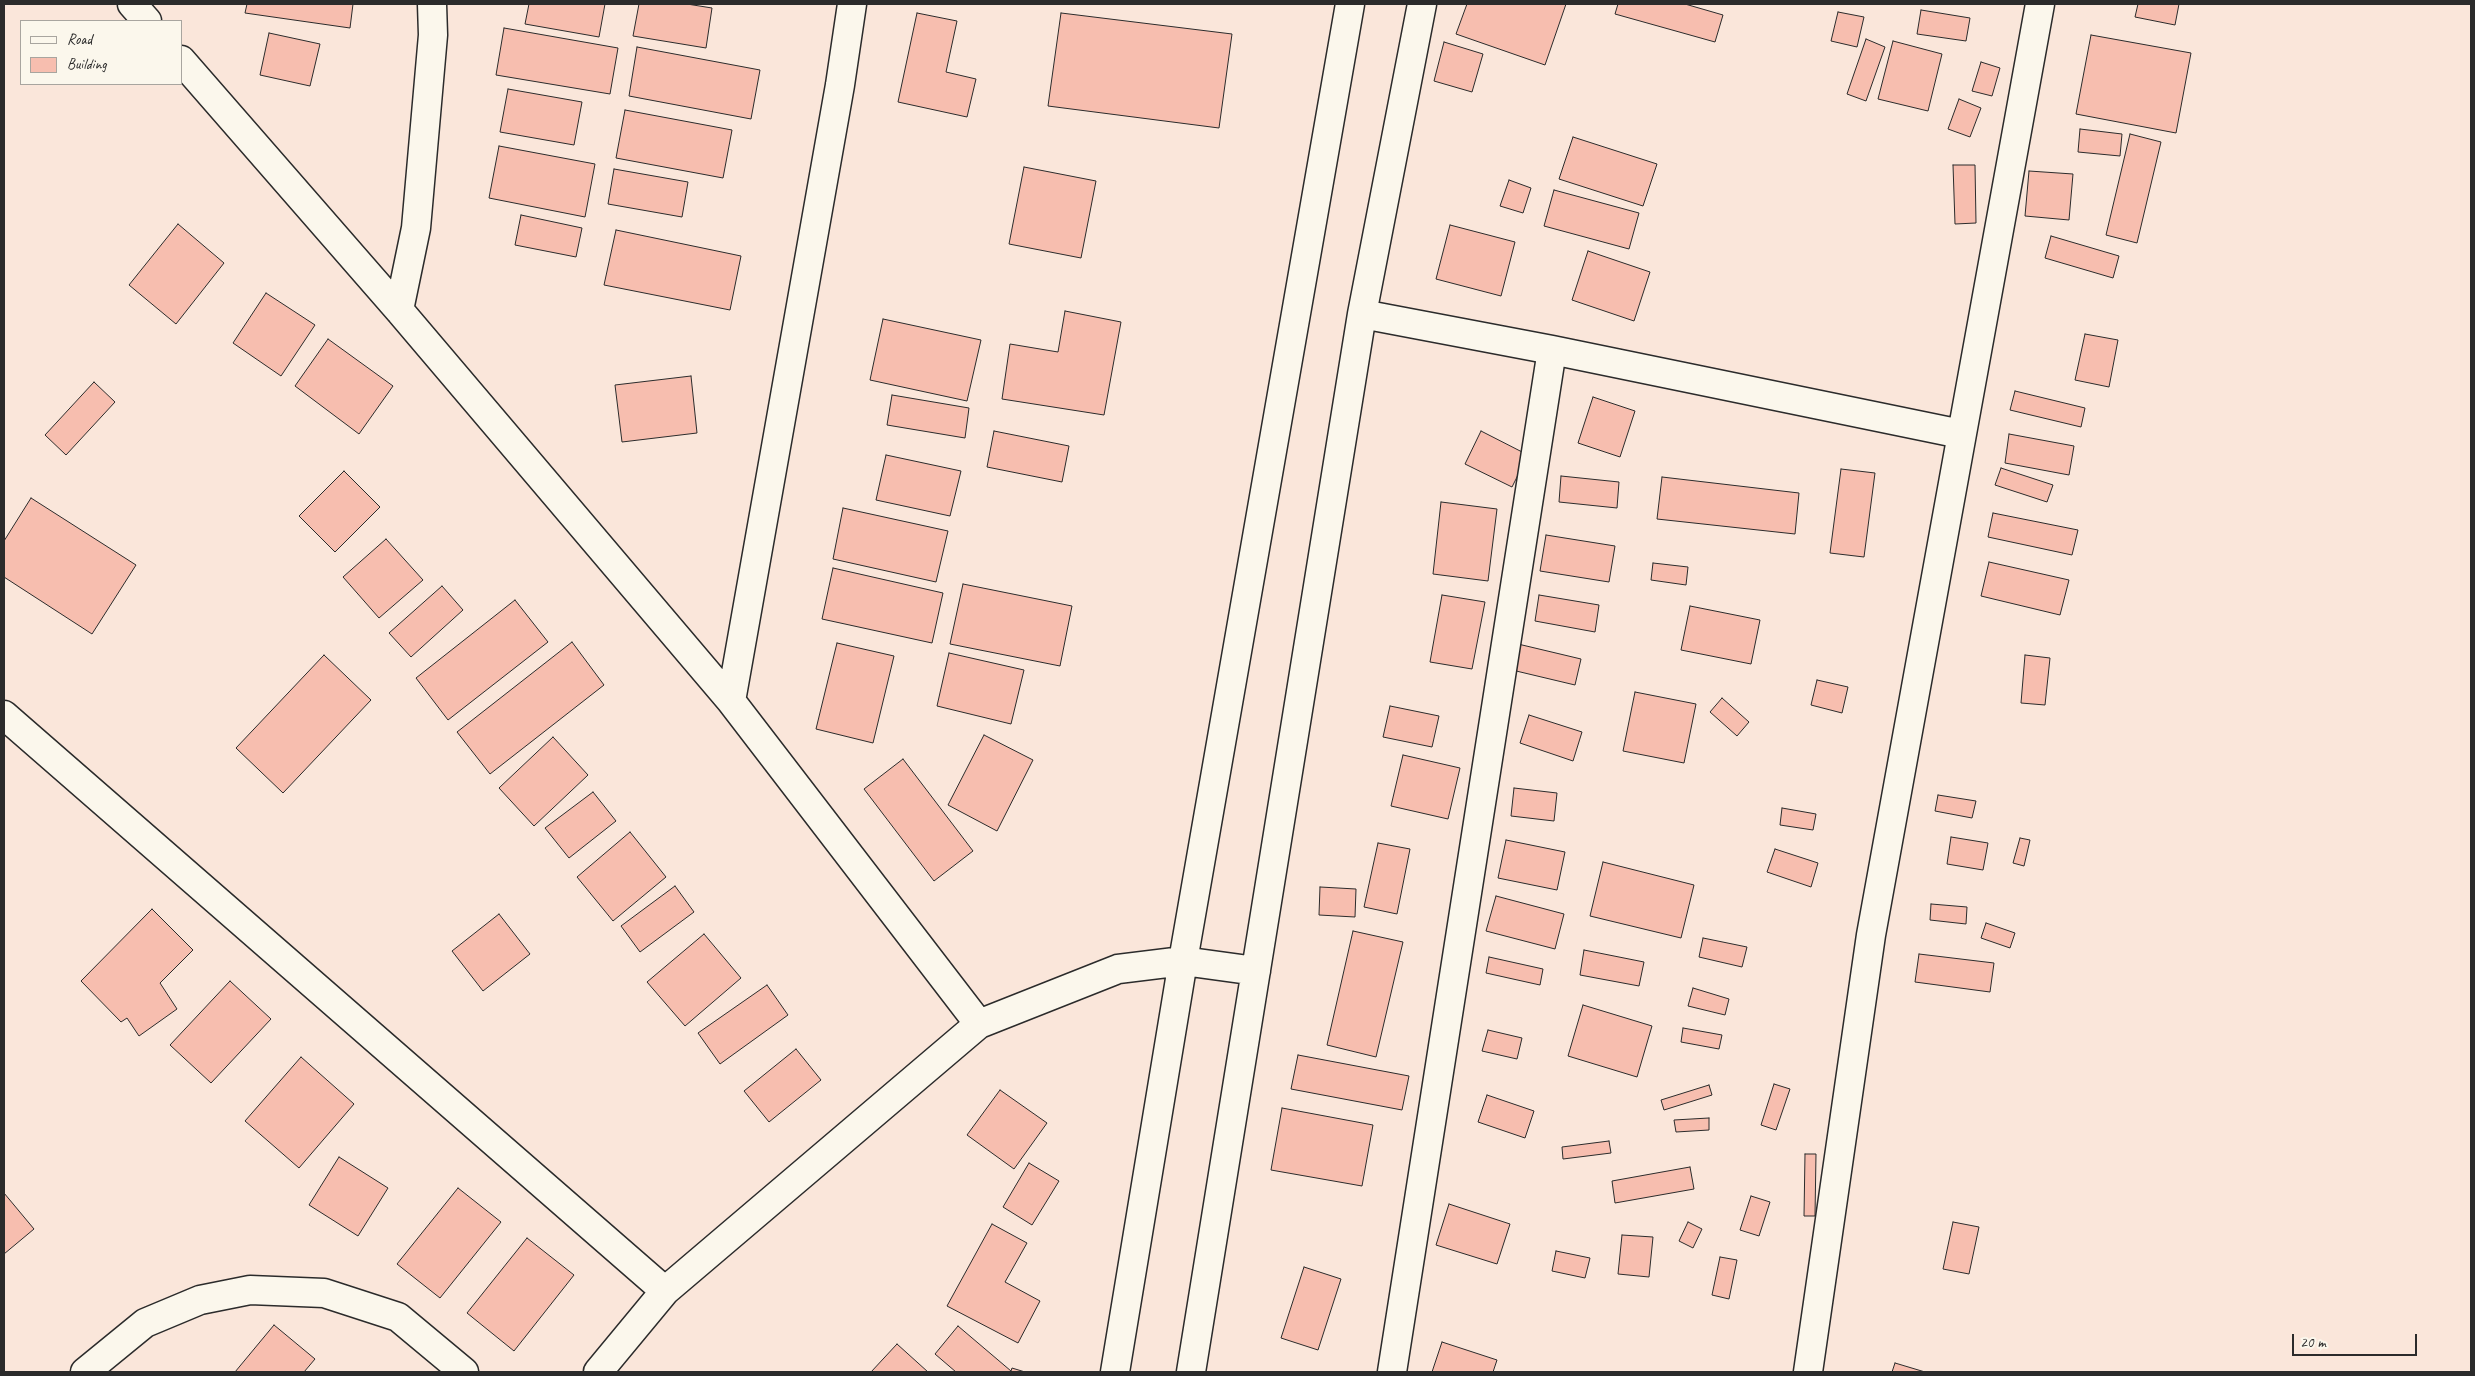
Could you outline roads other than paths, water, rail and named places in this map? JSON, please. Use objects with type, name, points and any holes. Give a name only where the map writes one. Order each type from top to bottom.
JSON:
[{"type":"street","points":[[132,4],[146,20]]},
{"type":"street","points":[[399,310],[416,228],[432,36],[432,4]]},
{"type":"street","points":[[731,701],[840,85],[852,4]]},
{"type":"street","points":[[1114,1372],[1183,961],[1350,4]]},
{"type":"street","points":[[1191,1372],[1362,314],[1422,4]]},
{"type":"street","points":[[1808,1372],[1871,935],[2040,4]]},
{"type":"street","points":[[182,61],[399,310],[731,701],[979,1024]]},
{"type":"street","points":[[1362,314],[1552,350],[1961,434]]},
{"type":"street","points":[[1392,1372],[1552,350]]},
{"type":"street","points":[[4,715],[665,1291]]},
{"type":"street","points":[[598,1372],[665,1291],[979,1024],[1118,969],[1183,961],[1256,971]]},
{"type":"street","points":[[85,1372],[145,1323],[200,1300],[250,1290],[324,1293],[398,1317],[464,1372]]}]
